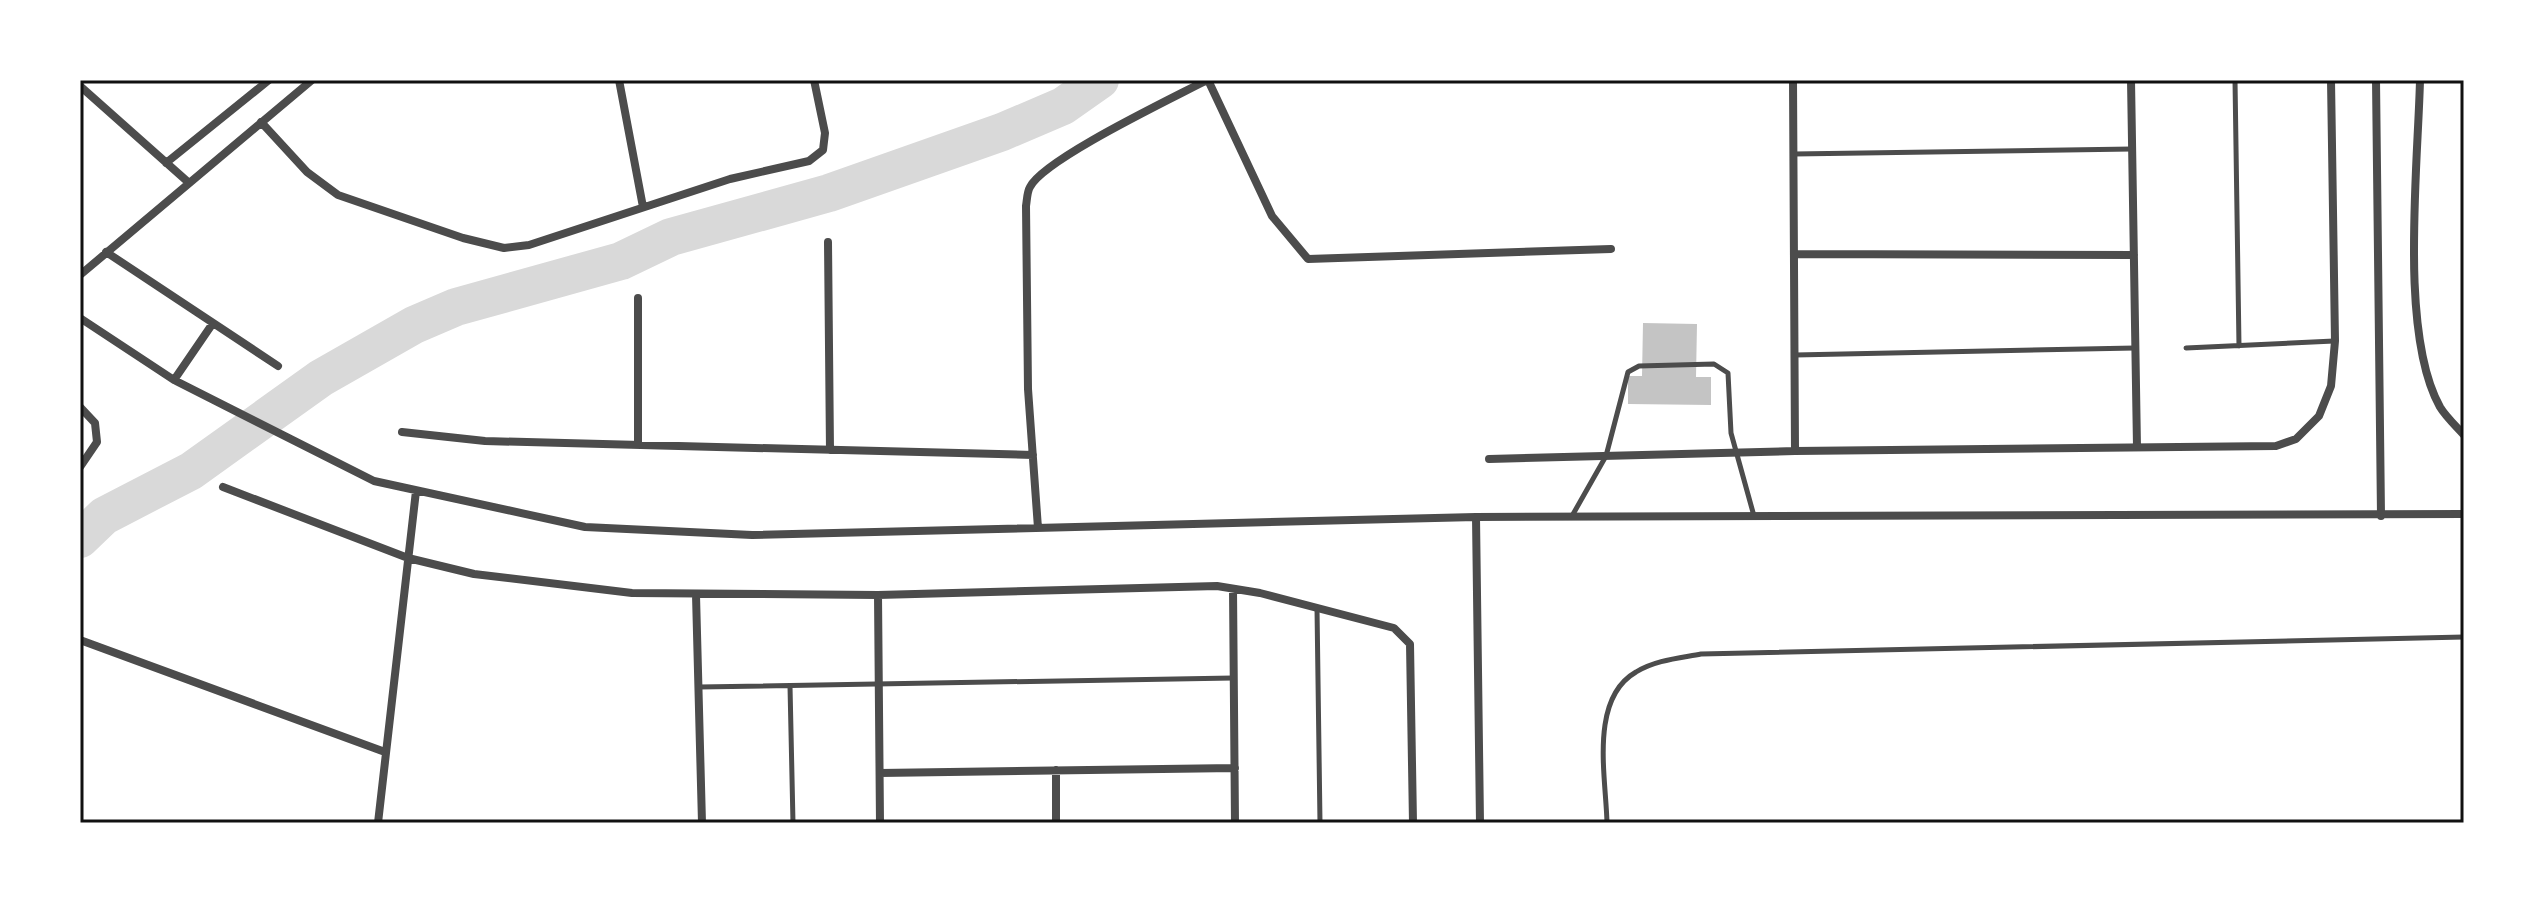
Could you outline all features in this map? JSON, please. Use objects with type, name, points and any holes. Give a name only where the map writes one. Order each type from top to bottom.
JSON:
[{"type":"street","points":[[166,163],[269,80]]},
{"type":"street","points":[[80,275],[312,80]]},
{"type":"street","points":[[619,80],[643,207]]},
{"type":"street","points":[[261,122],[307,172],[338,195],[463,238],[504,248],[529,245],[730,179],[809,161],[823,150],[825,133],[814,80]]},
{"type":"street","points":[[1038,528],[1027,374],[1026,206],[1030,187],[1044,172],[1075,152],[1207,80],[1272,216],[1308,259],[1611,249]]},
{"type":"street","points":[[1793,80],[1795,451]]},
{"type":"street","points":[[2131,80],[2137,447]]},
{"type":"street","points":[[1489,459],[1795,451],[2276,446],[2296,439],[2319,416],[2327,396],[2335,341],[2331,80]]},
{"type":"street","points":[[2376,80],[2381,516]]},
{"type":"street","points":[[2420,80],[2415,316],[2427,373],[2441,407],[2464,435]]},
{"type":"street","points":[[80,86],[188,182]]},
{"type":"street","points":[[828,242],[830,450]]},
{"type":"street","points":[[106,252],[278,366]]},
{"type":"street","points":[[1794,254],[2134,255]]},
{"type":"street","points":[[638,298],[638,445]]},
{"type":"street","points":[[80,318],[174,380],[374,481],[585,527],[752,535],[1476,517],[2464,514]]},
{"type":"street","points":[[174,380],[213,323]]},
{"type":"street","points":[[80,407],[95,423],[97,442],[80,467]]},
{"type":"street","points":[[402,432],[485,441],[1033,455]]},
{"type":"street","points":[[223,487],[408,558],[474,574],[632,593],[696,595],[878,595],[1217,586],[1394,628],[1410,644],[1413,823]]},
{"type":"street","points":[[378,823],[416,491]]},
{"type":"street","points":[[1476,517],[1480,823]]},
{"type":"street","points":[[1233,589],[1235,823]]},
{"type":"street","points":[[696,595],[702,823]]},
{"type":"street","points":[[878,595],[880,823]]},
{"type":"street","points":[[80,640],[385,752]]},
{"type":"street","points":[[880,773],[1235,768]]},
{"type":"street","points":[[1056,770],[1056,823]]},
{"type":"lane","points":[[2235,80],[2239,346]]},
{"type":"lane","points":[[1793,154],[2133,149]]},
{"type":"lane","points":[[2186,348],[2335,341]]},
{"type":"lane","points":[[1794,355],[2135,348]]},
{"type":"lane","points":[[1571,517],[1606,456],[1625,378],[1633,368],[1714,364],[1728,373],[1731,433],[1754,516]]},
{"type":"lane","points":[[1317,608],[1320,823]]},
{"type":"lane","points":[[1607,823],[1605,731],[1609,703],[1620,684],[1636,671],[1660,662],[1717,653],[2464,637]]},
{"type":"lane","points":[[698,687],[1234,678]]},
{"type":"lane","points":[[790,686],[793,823]]},
{"type":"building","points":[[1643,323],[1697,324],[1696,377],[1711,377],[1711,405],[1628,404],[1628,376],[1642,376]]},
{"type":"waterway","points":[[80,539],[104,516],[191,471],[321,378],[414,325],[456,307],[621,261],[671,237],[829,193],[1002,132],[1063,106],[1100,80]]}]
